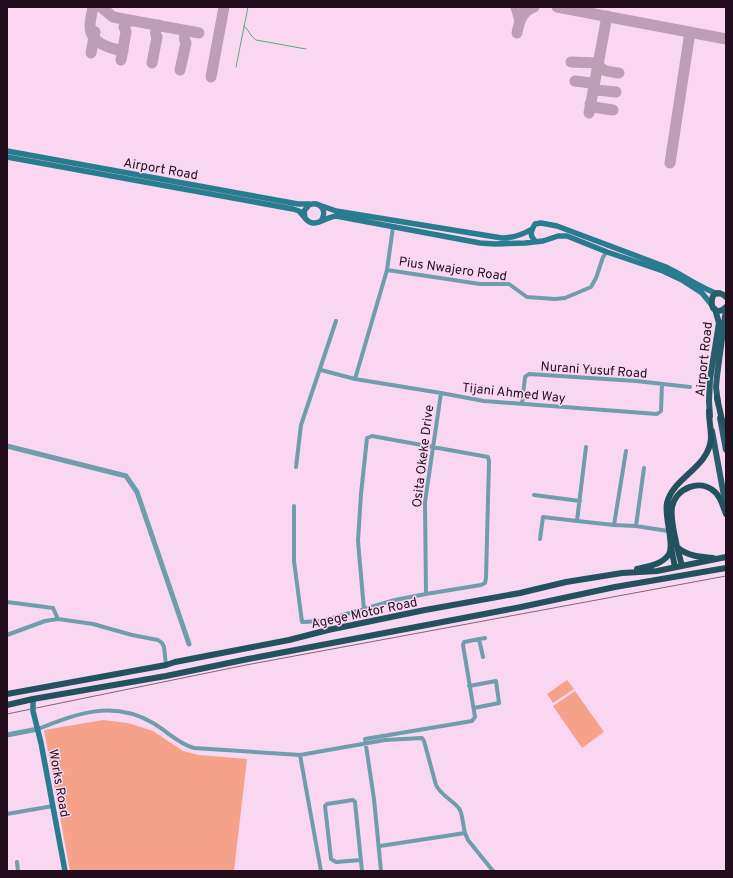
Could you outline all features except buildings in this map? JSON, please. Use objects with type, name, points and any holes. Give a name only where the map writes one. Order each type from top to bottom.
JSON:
[{"type":"highway","points":[[717,398],[722,420],[726,427]]},
{"type":"highway","points":[[682,566],[668,531],[667,503],[681,482],[704,459],[711,439],[709,411]]},
{"type":"highway","points":[[674,567],[672,507],[677,496],[686,488],[697,484],[707,486],[716,492],[726,514]]},
{"type":"highway","points":[[674,548],[698,557],[724,558]]},
{"type":"highway","points":[[622,573],[660,563],[674,548]]},
{"type":"highway","name":"Agege Motor Road","points":[[7,694],[166,665],[425,610],[520,593],[566,582],[622,573],[657,571],[724,558]]},
{"type":"highway","name":"Agege Motor Road","points":[[7,705],[32,699],[166,676],[330,642],[521,607],[615,587],[726,568]]},
{"type":"highway","points":[[328,630],[330,642]]},
{"type":"main road","name":"Airport Road","points":[[7,151],[298,204],[312,204]]},
{"type":"main road","name":"Airport Road","points":[[7,157],[293,209],[299,211],[305,218]]},
{"type":"main road","points":[[532,229],[519,236],[502,238],[336,211],[315,203],[309,205],[304,211],[305,218],[314,224],[336,216],[480,243],[509,244],[543,241],[550,238],[552,230],[548,224]]},
{"type":"main road","points":[[321,206],[324,212],[321,221]]},
{"type":"main road","points":[[534,241],[530,235],[535,224],[548,224],[562,228],[666,267],[712,292],[726,297]]},
{"type":"main road","name":"Airport Road","points":[[550,238],[567,236],[607,252],[663,271],[682,280],[702,293],[713,306],[719,323],[710,379],[709,411],[726,507]]},
{"type":"main road","points":[[718,294],[713,297],[713,306],[722,310],[726,308]]},
{"type":"main road","name":"Airport Road","points":[[726,308],[717,376],[717,398],[726,450]]},
{"type":"main road","name":"Works Road","points":[[32,699],[33,711],[38,729],[65,871]]},
{"type":"street","points":[[355,380],[387,270],[393,227]]},
{"type":"street","name":"Pius Nwajero Road","points":[[387,270],[480,284],[509,284],[527,297],[555,299],[565,298],[591,287],[596,278],[602,257],[607,252]]},
{"type":"street","points":[[296,467],[301,425],[321,370],[336,321]]},
{"type":"street","name":"Tijani Ahmed Way","points":[[321,370],[355,380],[441,393],[484,402],[659,414],[661,411],[662,384]]},
{"type":"street","name":"Nurani Yusuf Road","points":[[522,404],[525,377],[529,374],[690,387]]},
{"type":"street","name":"Osita Okeke Drive","points":[[426,594],[425,502],[441,393]]},
{"type":"street","points":[[294,506],[294,561],[302,622],[322,621],[364,610],[395,600],[481,585],[485,583],[486,578],[488,457],[372,436],[367,438],[358,541],[364,610]]},
{"type":"street","points":[[7,446],[126,476],[137,492],[189,644]]},
{"type":"street","points":[[577,520],[586,447]]},
{"type":"street","points":[[614,525],[626,451]]},
{"type":"street","points":[[636,526],[644,468]]},
{"type":"street","points":[[534,495],[580,501]]},
{"type":"street","points":[[540,539],[543,517],[636,526],[668,531]]},
{"type":"street","points":[[7,602],[53,608],[58,619]]},
{"type":"street","points":[[7,635],[45,621],[58,619],[93,624],[132,635],[158,640],[164,647],[166,665]]},
{"type":"street","points":[[381,871],[380,846],[365,739],[472,721],[475,717],[474,708],[463,645],[464,642],[485,638]]},
{"type":"street","points":[[479,639],[483,657]]},
{"type":"street","points":[[469,686],[496,681],[499,703],[474,708]]},
{"type":"street","points":[[7,735],[38,729],[72,715],[102,710],[112,710],[147,720],[181,743],[194,748],[300,755],[385,740],[422,738],[438,791],[458,807],[468,840],[493,871]]},
{"type":"street","points":[[300,755],[321,871]]},
{"type":"street","points":[[361,860],[336,862],[331,859],[325,806],[327,804],[353,800],[355,802],[361,860],[362,871]]},
{"type":"street","points":[[7,814],[53,806]]},
{"type":"street","points":[[380,846],[465,832]]},
{"type":"street","points":[[17,862],[18,871]]},
{"type":"shaded area","points":[[567,680],[574,689],[553,703],[547,694]]},
{"type":"shaded area","points":[[575,691],[604,732],[582,748],[553,706]]},
{"type":"shaded area","points":[[103,720],[128,723],[153,731],[183,751],[199,755],[247,759],[234,871],[70,871],[44,730]]},
{"type":"waterway","points":[[236,67],[248,7]]},
{"type":"waterway","points":[[244,26],[256,40],[306,49]]},
{"type":"taxiway","points":[[93,7],[90,26],[93,37],[101,44],[123,51]]},
{"type":"taxiway","points":[[101,7],[113,17],[199,33]]},
{"type":"taxiway","points":[[211,77],[224,7]]},
{"type":"taxiway","points":[[516,7],[520,21]]},
{"type":"taxiway","points":[[517,33],[520,21],[524,14],[534,7]]},
{"type":"taxiway","points":[[557,7],[726,39]]},
{"type":"taxiway","points":[[589,113],[607,16]]},
{"type":"taxiway","points":[[121,60],[126,32],[124,27],[129,20]]},
{"type":"taxiway","points":[[152,63],[157,37],[156,31],[159,25]]},
{"type":"taxiway","points":[[180,70],[186,43],[184,37],[187,31]]},
{"type":"taxiway","points":[[91,53],[95,32]]},
{"type":"taxiway","points":[[670,163],[690,32]]},
{"type":"taxiway","points":[[571,62],[598,63]]},
{"type":"taxiway","points":[[598,64],[604,70],[619,73]]},
{"type":"taxiway","points":[[575,81],[594,82]]},
{"type":"taxiway","points":[[594,86],[596,90],[616,92]]},
{"type":"taxiway","points":[[590,104],[593,107],[613,110]]},
{"type":"railway","points":[[7,714],[246,665],[726,576]]}]
